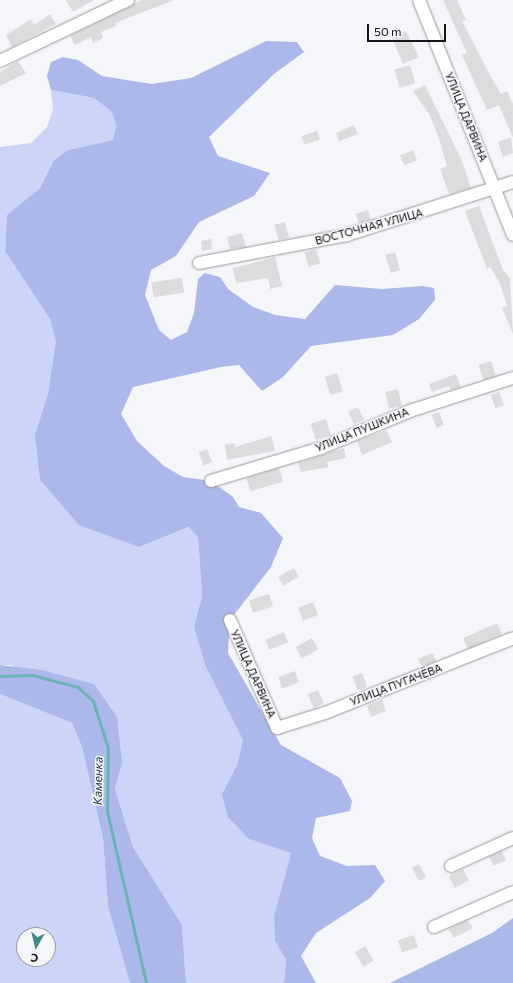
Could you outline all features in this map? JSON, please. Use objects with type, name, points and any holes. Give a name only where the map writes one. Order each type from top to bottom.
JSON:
[{"type":"street","points":[[0,61],[128,0]]},
{"type":"street","name":"УЛИЦА ДАРВИНА","points":[[419,0],[513,235]]},
{"type":"street","name":"ВОСТОЧНАЯ УЛИЦА","points":[[199,263],[347,235],[495,190],[513,182]]},
{"type":"street","name":"УЛИЦА ПУШКИНА","points":[[211,481],[321,448],[410,411],[513,378]]},
{"type":"street","name":"УЛИЦА ДАРВИНА","points":[[230,620],[277,728]]},
{"type":"street","name":"УЛИЦА ПУГАЧЁВА","points":[[277,728],[332,710],[513,638]]},
{"type":"street","points":[[451,866],[513,838]]},
{"type":"street","points":[[434,927],[513,892]]},
{"type":"shaded area","points":[[266,41],[297,42],[304,52],[274,74],[209,137],[218,156],[270,173],[254,196],[199,222],[176,256],[151,270],[145,295],[159,330],[171,340],[187,332],[194,313],[198,279],[205,273],[220,277],[228,289],[253,307],[275,315],[305,319],[335,285],[382,289],[423,286],[434,288],[435,300],[419,319],[393,335],[311,346],[283,377],[262,391],[239,365],[221,367],[133,387],[121,414],[137,441],[164,466],[183,477],[211,481],[233,497],[239,507],[261,513],[283,538],[271,567],[230,620],[228,653],[281,745],[340,778],[352,801],[350,811],[316,818],[312,838],[320,856],[347,866],[375,865],[385,881],[370,898],[316,933],[301,956],[316,983],[284,983],[286,960],[275,941],[274,916],[291,853],[249,839],[228,817],[222,794],[237,765],[243,740],[205,665],[194,627],[202,596],[198,537],[189,527],[139,547],[79,525],[40,480],[35,434],[48,394],[56,341],[50,319],[5,251],[7,215],[40,188],[54,160],[68,150],[113,140],[116,126],[112,112],[94,98],[51,90],[47,76],[51,62],[63,57],[78,60],[102,76],[152,84],[191,78]]},
{"type":"shaded area","points":[[51,90],[94,98],[112,112],[116,126],[113,140],[68,150],[54,160],[40,188],[7,215],[5,251],[50,319],[57,341],[48,394],[35,434],[139,547],[190,527],[198,537],[202,596],[194,627],[205,665],[243,740],[237,765],[222,794],[249,839],[291,853],[274,916],[275,941],[286,960],[284,983],[186,983],[182,925],[133,847],[115,789],[122,763],[12,665],[0,665],[0,147],[31,143],[47,127],[53,109]]},
{"type":"shaded area","points":[[0,665],[42,670],[94,684],[117,717],[122,763],[115,789],[133,847],[182,925],[186,983],[130,983],[108,907],[103,838],[82,747],[72,723],[0,694]]},
{"type":"shaded area","points":[[0,694],[72,723],[82,747],[103,838],[108,907],[130,983],[0,983]]},
{"type":"shaded area","points":[[513,918],[513,983],[390,983],[492,933]]},
{"type":"building","points":[[66,0],[94,0],[73,12]]},
{"type":"building","points":[[142,0],[174,0],[115,23],[116,26],[101,32],[103,38],[93,43],[91,37],[75,45],[70,36]]},
{"type":"building","points":[[443,0],[457,0],[466,20],[462,21],[491,77],[501,94],[507,91],[513,104],[513,138],[499,105],[487,110],[462,55],[467,53]]},
{"type":"building","points":[[50,14],[56,24],[12,47],[6,35],[31,19],[34,25]]},
{"type":"building","points":[[406,31],[419,57],[403,64],[391,36]]},
{"type":"building","points":[[18,61],[26,73],[0,86],[0,72]]},
{"type":"building","points":[[410,65],[415,83],[400,88],[395,69]]},
{"type":"building","points":[[425,85],[462,161],[471,188],[449,194],[440,169],[447,166],[437,133],[429,114],[413,91]]},
{"type":"building","points":[[354,125],[358,134],[339,141],[336,133]]},
{"type":"building","points":[[317,131],[320,140],[305,145],[302,136]]},
{"type":"building","points":[[511,137],[513,153],[503,157],[498,142]]},
{"type":"building","points":[[413,150],[417,160],[404,165],[400,155]]},
{"type":"building","points":[[479,206],[503,270],[510,278],[513,334],[502,308],[507,306],[500,283],[490,267],[487,269],[465,211]]},
{"type":"building","points":[[368,210],[371,220],[358,223],[356,214]]},
{"type":"building","points":[[285,222],[289,237],[279,240],[274,225]]},
{"type":"building","points":[[242,233],[246,247],[230,249],[227,237]]},
{"type":"building","points":[[211,239],[212,249],[202,251],[201,241]]},
{"type":"building","points":[[316,249],[320,263],[309,267],[304,252]]},
{"type":"building","points":[[395,252],[400,270],[391,273],[385,255]]},
{"type":"building","points":[[275,257],[282,286],[270,289],[268,278],[236,283],[233,268]]},
{"type":"building","points":[[182,278],[184,293],[153,297],[151,282]]},
{"type":"building","points":[[491,361],[496,376],[484,380],[479,365]]},
{"type":"building","points":[[337,373],[343,391],[331,395],[325,377]]},
{"type":"building","points":[[456,374],[461,387],[451,390],[449,386],[432,392],[429,384]]},
{"type":"building","points":[[398,389],[402,406],[389,408],[385,392]]},
{"type":"building","points":[[499,392],[504,405],[496,408],[491,395]]},
{"type":"building","points":[[358,407],[364,420],[354,424],[348,412]]},
{"type":"building","points":[[439,412],[444,425],[437,428],[432,415]]},
{"type":"building","points":[[326,419],[331,435],[316,440],[311,424]]},
{"type":"building","points":[[386,430],[392,442],[362,455],[357,441]]},
{"type":"building","points":[[271,436],[275,451],[227,460],[225,445],[235,443],[235,447]]},
{"type":"building","points":[[344,448],[346,458],[327,462],[329,467],[301,472],[298,463]]},
{"type":"building","points":[[207,449],[212,462],[204,465],[199,452]]},
{"type":"building","points":[[279,468],[283,481],[251,491],[246,478]]},
{"type":"building","points":[[294,568],[299,577],[283,585],[278,577]]},
{"type":"building","points":[[269,594],[273,606],[253,613],[249,600]]},
{"type":"building","points":[[313,602],[318,615],[303,621],[298,608]]},
{"type":"building","points":[[497,623],[502,634],[468,649],[463,638]]},
{"type":"building","points":[[284,632],[288,642],[270,650],[265,639]]},
{"type":"building","points":[[312,638],[318,649],[302,659],[295,647]]},
{"type":"building","points":[[433,653],[436,661],[421,667],[418,659]]},
{"type":"building","points":[[295,671],[299,682],[282,688],[278,677]]},
{"type":"building","points":[[362,673],[367,687],[358,691],[353,676]]},
{"type":"building","points":[[318,690],[324,704],[314,708],[308,694]]},
{"type":"building","points":[[382,700],[386,711],[371,717],[367,705]]},
{"type":"building","points":[[502,851],[506,860],[493,866],[489,857]]},
{"type":"building","points":[[419,864],[426,877],[419,881],[412,868]]},
{"type":"building","points":[[463,869],[469,881],[455,888],[449,876]]},
{"type":"building","points":[[468,920],[473,928],[454,938],[448,929]]},
{"type":"building","points":[[414,935],[418,947],[402,953],[398,940]]},
{"type":"building","points":[[365,946],[374,961],[363,967],[355,952]]},
{"type":"waterway","name":"Каменка","points":[[0,676],[32,675],[78,687],[93,701],[108,748],[107,811],[146,983]]}]
